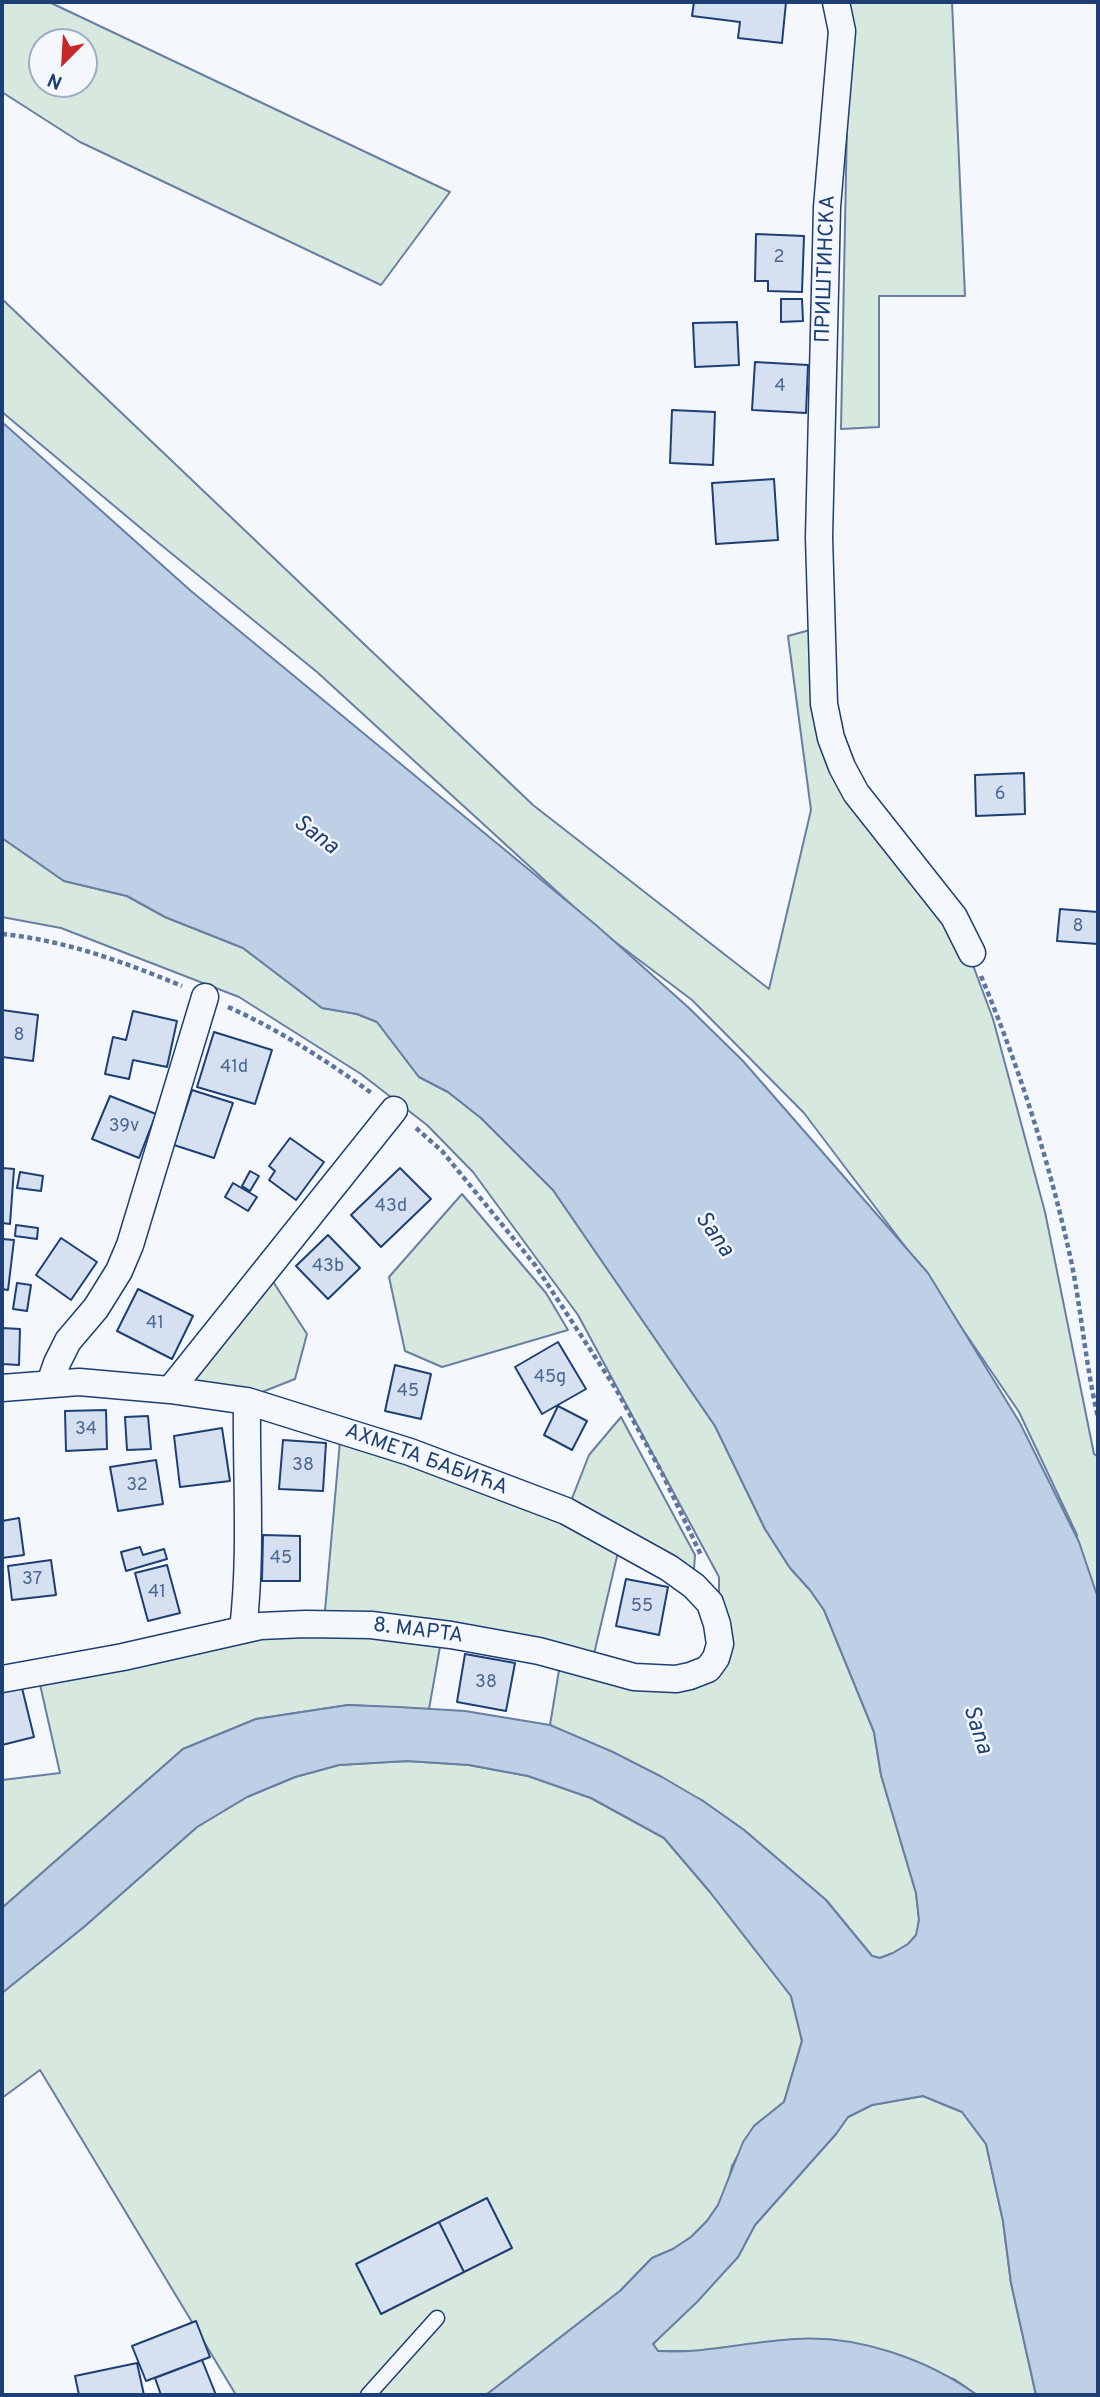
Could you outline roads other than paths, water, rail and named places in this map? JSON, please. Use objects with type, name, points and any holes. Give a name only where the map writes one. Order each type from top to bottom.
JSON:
[{"type":"street","name":"ПРИШТИНСКА","points":[[836,2],[842,31],[827,207],[819,537],[824,704],[831,738],[856,793],[954,917],[972,953]]},
{"type":"street","points":[[50,1382],[68,1341],[96,1308],[119,1271],[130,1245],[205,997]]},
{"type":"street","points":[[170,1390],[394,1110]]},
{"type":"street","name":"АХМЕТА БАБИЋА","points":[[2,1388],[50,1382],[79,1382],[170,1390],[247,1401],[410,1452],[566,1511],[668,1568],[694,1586],[710,1602]]},
{"type":"street","points":[[243,1630],[247,1597],[249,1493],[247,1401]]},
{"type":"street","name":"8. МАРТА","points":[[2,1679],[123,1657],[260,1626],[305,1624],[371,1625],[451,1635],[539,1651],[634,1677],[676,1679],[708,1669],[716,1658],[720,1644],[710,1602]]},
{"type":"lane","points":[[368,2395],[437,2318]]},
{"type":"water","name":"Sana","points":[[2,422],[191,591],[596,925],[689,1008],[743,1061],[928,1273],[1020,1423],[1079,1542],[1098,1598],[1098,2395],[1036,2395],[1011,2283],[1003,2221],[986,2144],[962,2112],[923,2096],[872,2105],[848,2117],[755,2225],[738,2257],[697,2302],[653,2344],[658,2351],[676,2351],[796,2339],[843,2341],[867,2345],[914,2360],[977,2395],[486,2395],[620,2291],[652,2258],[691,2237],[707,2221],[718,2205],[743,2142],[754,2126],[784,2102],[802,2041],[791,1996],[664,1838],[591,1798],[528,1776],[469,1765],[407,1761],[339,1765],[295,1777],[247,1797],[197,1827],[85,1926],[2,1993],[2,1908],[183,1749],[256,1719],[348,1705],[465,1711],[550,1725],[662,1777],[744,1830],[826,1900],[872,1956],[880,1958],[908,1944],[916,1935],[919,1920],[916,1893],[881,1775],[874,1732],[824,1610],[790,1568],[765,1529],[715,1426],[553,1190],[481,1118],[448,1092],[419,1077],[377,1022],[357,1014],[322,1008],[243,948],[165,917],[127,896],[64,881],[2,838]]}]
